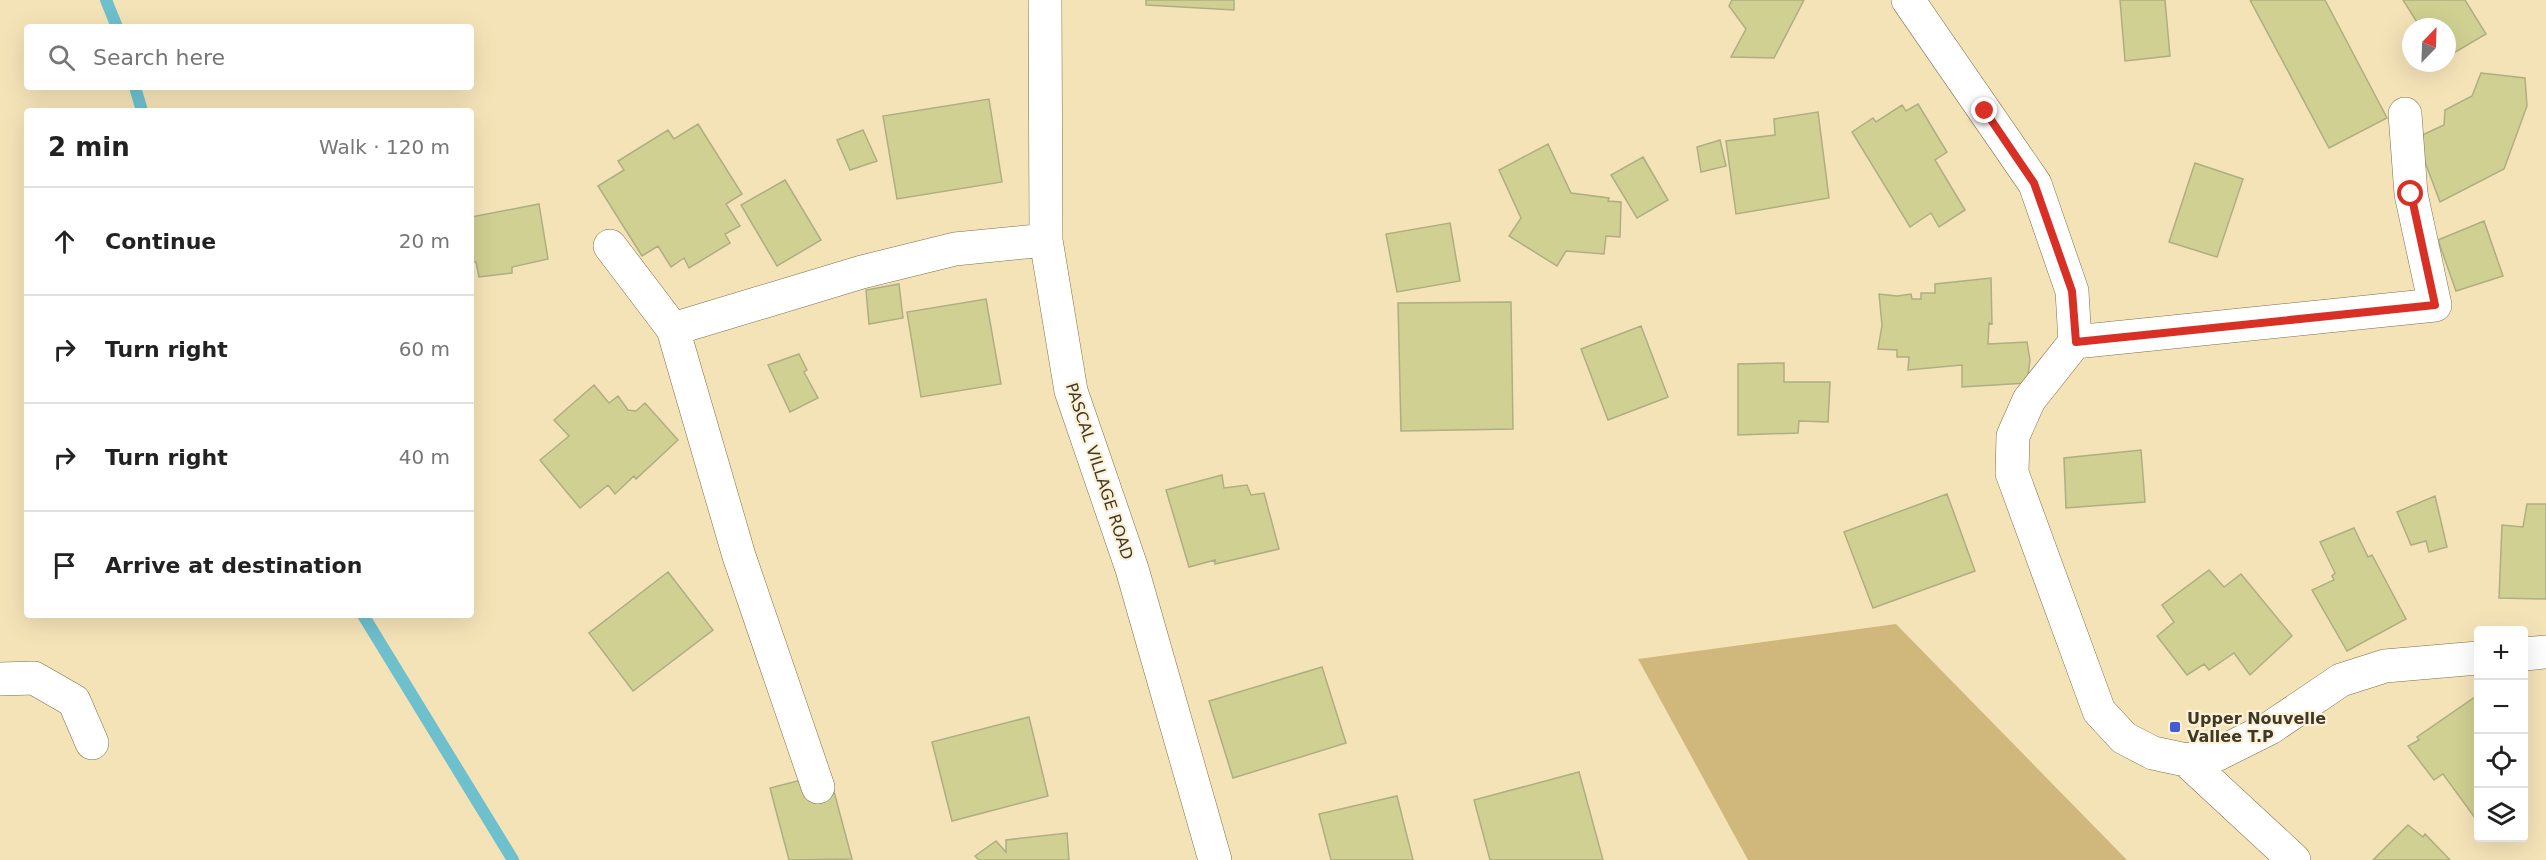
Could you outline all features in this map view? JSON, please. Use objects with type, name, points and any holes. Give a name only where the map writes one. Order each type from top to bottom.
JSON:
[{"type":"street","name":"PASCAL VILLAGE ROAD","points":[[1045,0],[1046,240],[1071,391],[1132,570],[1215,860]]},
{"type":"street","points":[[1908,0],[2034,183],[2072,291],[2076,342],[2029,400],[2013,436],[2012,473],[2099,711],[2124,738],[2153,753],[2186,760],[2218,754],[2270,728],[2341,680],[2385,666],[2474,658]]},
{"type":"street","points":[[2076,342],[2435,305],[2411,194],[2405,114]]},
{"type":"street","points":[[673,329],[862,272],[955,249],[1046,240]]},
{"type":"street","points":[[610,246],[673,329],[739,556],[818,788]]},
{"type":"street","points":[[2528,654],[2546,652]]},
{"type":"street","points":[[0,679],[34,678],[74,701],[92,743]]},
{"type":"street","points":[[2186,760],[2294,860]]},
{"type":"shaded area","points":[[1896,624],[2127,860],[1748,860],[1638,659]]},
{"type":"building","points":[[1146,0],[1234,0],[1234,10],[1146,5]]},
{"type":"building","points":[[1732,0],[1804,0],[1774,58],[1731,57],[1746,29],[1729,6]]},
{"type":"building","points":[[2120,0],[2165,0],[2170,56],[2125,61]]},
{"type":"building","points":[[2250,0],[2325,0],[2387,118],[2329,148]]},
{"type":"building","points":[[2403,0],[2465,0],[2486,34],[2456,52],[2456,18],[2414,18]]},
{"type":"building","points":[[2481,73],[2525,78],[2527,106],[2504,169],[2440,202],[2416,138],[2444,125],[2445,110],[2472,96]]},
{"type":"building","points":[[989,99],[1002,182],[897,199],[883,116]]},
{"type":"building","points":[[1918,104],[1947,152],[1935,160],[1965,210],[1939,227],[1931,213],[1910,227],[1852,132],[1873,118],[1876,122],[1902,105],[1906,111]]},
{"type":"building","points":[[1818,112],[1829,198],[1736,214],[1726,141],[1775,135],[1774,119]]},
{"type":"building","points":[[698,124],[742,194],[726,204],[740,226],[725,234],[730,243],[689,268],[684,258],[671,267],[658,246],[642,256],[598,186],[624,170],[618,161],[668,130],[674,139]]},
{"type":"building","points":[[863,130],[877,161],[850,170],[837,140]]},
{"type":"building","points":[[1720,140],[1726,166],[1701,172],[1697,147]]},
{"type":"building","points":[[1548,144],[1571,193],[1609,198],[1608,201],[1621,202],[1620,237],[1606,236],[1604,254],[1566,251],[1557,266],[1509,236],[1521,218],[1499,170]]},
{"type":"building","points":[[1643,157],[1668,200],[1637,218],[1611,175]]},
{"type":"building","points":[[2195,163],[2243,179],[2217,257],[2169,242]]},
{"type":"building","points":[[785,180],[821,240],[777,266],[741,205]]},
{"type":"building","points":[[539,204],[548,259],[512,267],[512,273],[479,277],[474,262],[474,216]]},
{"type":"building","points":[[2484,221],[2503,276],[2456,291],[2438,240]]},
{"type":"building","points":[[1450,223],[1460,281],[1397,292],[1386,234]]},
{"type":"building","points":[[1991,278],[1992,324],[1989,323],[1988,344],[2027,342],[2030,360],[2027,383],[1962,387],[1962,365],[1908,370],[1909,357],[1897,357],[1897,350],[1878,349],[1882,325],[1879,294],[1897,296],[1911,294],[1912,299],[1921,299],[1921,293],[1935,293],[1935,284]]},
{"type":"building","points":[[899,284],[903,318],[869,324],[866,290]]},
{"type":"building","points":[[986,299],[1001,384],[921,397],[907,312]]},
{"type":"building","points":[[1511,302],[1513,429],[1401,431],[1398,303]]},
{"type":"building","points":[[1641,326],[1668,397],[1608,420],[1581,349]]},
{"type":"building","points":[[799,354],[807,370],[804,372],[818,398],[790,412],[768,365]]},
{"type":"building","points":[[1784,363],[1784,382],[1830,382],[1828,422],[1799,421],[1798,433],[1738,435],[1738,364]]},
{"type":"building","points":[[594,385],[609,403],[618,396],[628,410],[636,411],[645,403],[678,440],[636,479],[634,476],[615,494],[608,485],[580,508],[540,460],[569,436],[554,420]]},
{"type":"building","points":[[2141,450],[2145,502],[2066,508],[2064,458]]},
{"type":"building","points":[[1222,475],[1224,488],[1247,485],[1251,495],[1264,493],[1279,549],[1215,564],[1215,560],[1189,567],[1166,490]]},
{"type":"building","points":[[1947,494],[1975,571],[1873,608],[1844,532]]},
{"type":"building","points":[[2435,496],[2447,547],[2429,552],[2426,541],[2411,545],[2397,512]]},
{"type":"building","points":[[2527,504],[2546,504],[2546,599],[2499,598],[2502,525],[2523,527]]},
{"type":"building","points":[[2354,528],[2368,557],[2372,555],[2406,619],[2347,651],[2312,590],[2334,580],[2332,576],[2335,573],[2320,542]]},
{"type":"building","points":[[2209,570],[2224,587],[2241,574],[2292,636],[2250,675],[2234,653],[2209,670],[2204,664],[2187,675],[2157,636],[2174,622],[2162,605]]},
{"type":"building","points":[[668,572],[713,630],[633,691],[589,633]]},
{"type":"building","points":[[1322,667],[1346,743],[1233,778],[1209,701]]},
{"type":"building","points":[[2474,698],[2474,817],[2443,774],[2434,780],[2408,746],[2419,740],[2417,737]]},
{"type":"building","points":[[1029,717],[1048,796],[952,821],[932,742]]},
{"type":"building","points":[[1579,772],[1603,860],[1490,860],[1474,800]]},
{"type":"building","points":[[829,773],[852,859],[789,860],[770,788]]},
{"type":"building","points":[[1397,796],[1413,860],[1331,860],[1319,814]]},
{"type":"building","points":[[2408,825],[2423,837],[2425,834],[2450,860],[2373,860]]},
{"type":"building","points":[[1067,833],[1069,860],[979,860],[975,856],[996,841],[1006,852],[1006,840]]},
{"type":"waterway","points":[[106,0],[116,24]]},
{"type":"waterway","points":[[136,90],[141,108]]},
{"type":"waterway","points":[[365,618],[513,860]]},
{"type":"place","name":"Upper Nouvelle Vallee T.P","points":[[2175,727]]},
{"type":"route","points":[[1985,111],[2034,183],[2072,291],[2076,342],[2435,305],[2411,194]]}]
